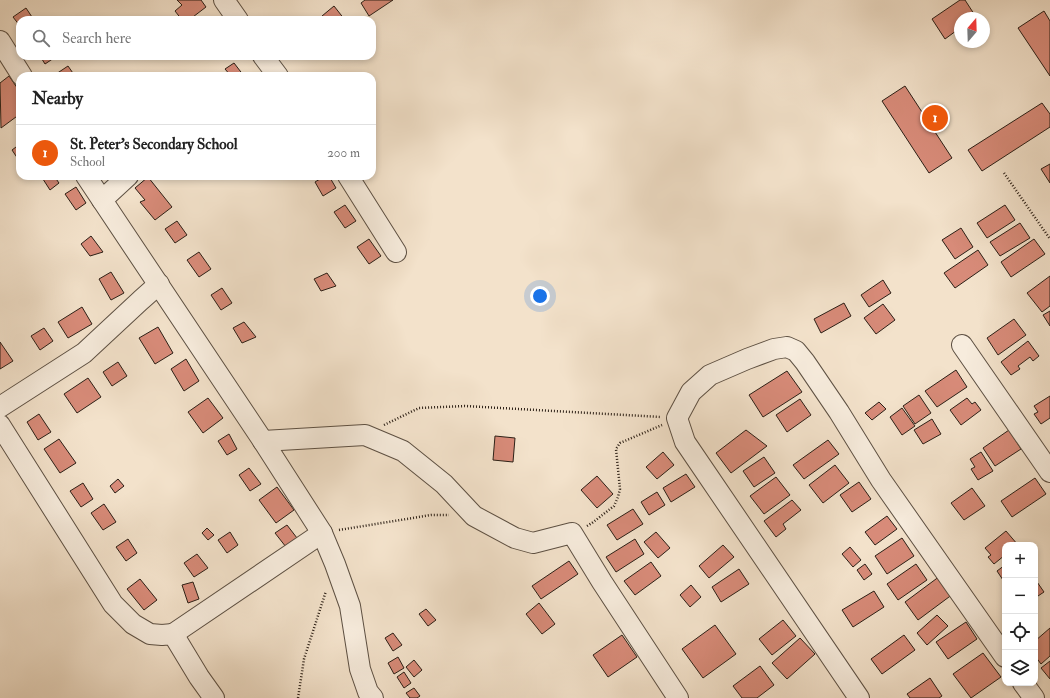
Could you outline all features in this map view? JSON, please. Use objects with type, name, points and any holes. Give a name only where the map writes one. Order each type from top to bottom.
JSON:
[{"type":"street","points":[[224,0],[235,16]]},
{"type":"street","points":[[0,41],[19,72]]},
{"type":"street","points":[[266,60],[273,72]]},
{"type":"street","points":[[89,180],[263,441],[322,533],[350,606],[360,669],[368,692],[373,698]]},
{"type":"street","points":[[102,200],[124,180]]},
{"type":"street","points":[[351,180],[396,252]]},
{"type":"street","points":[[0,406],[84,353],[159,284]]},
{"type":"street","points":[[962,345],[1050,472]]},
{"type":"street","points":[[859,698],[685,442],[677,418],[691,392],[710,375],[747,359],[774,350],[787,347],[796,351],[809,368],[839,412],[881,480],[1002,653]]},
{"type":"street","points":[[0,425],[113,604],[133,624],[150,634],[173,634],[322,533]]},
{"type":"street","points":[[263,441],[365,435],[403,451],[444,484],[474,516],[515,538],[533,543],[572,533],[602,582],[678,698]]},
{"type":"street","points":[[173,634],[199,677],[214,698]]},
{"type":"street","points":[[1025,686],[1034,698]]},
{"type":"path","points":[[1004,173],[1050,239]]},
{"type":"path","points":[[365,435],[419,408],[464,406],[677,418]]},
{"type":"path","points":[[572,533],[592,523],[614,506],[620,489],[616,449],[620,443],[677,418]]},
{"type":"path","points":[[322,533],[431,515],[474,516]]},
{"type":"path","points":[[298,698],[304,659],[335,564]]},
{"type":"building","points":[[177,0],[201,0],[206,7],[194,16],[179,16],[175,11],[182,5]]},
{"type":"building","points":[[365,0],[393,0],[369,16],[361,3]]},
{"type":"building","points":[[960,0],[965,0],[973,12],[954,12],[954,32],[945,39],[932,19]]},
{"type":"building","points":[[334,6],[342,16],[322,16]]},
{"type":"building","points":[[26,8],[31,16],[16,16],[16,21],[13,17]]},
{"type":"building","points":[[1044,11],[1050,21],[1050,76],[1018,28]]},
{"type":"building","points":[[42,60],[51,60],[45,64]]},
{"type":"building","points":[[234,63],[241,72],[228,72],[225,69]]},
{"type":"building","points":[[68,66],[72,72],[59,72]]},
{"type":"building","points":[[9,76],[16,86],[16,117],[1,128],[0,83]]},
{"type":"building","points":[[905,86],[952,158],[929,173],[882,101]]},
{"type":"building","points":[[1042,103],[1050,114],[1050,127],[982,171],[968,150]]},
{"type":"building","points":[[16,147],[16,156],[12,150]]},
{"type":"building","points":[[1050,164],[1050,183],[1041,169]]},
{"type":"building","points":[[44,180],[57,180],[59,183],[50,190]]},
{"type":"building","points":[[144,180],[150,180],[172,207],[155,220],[140,202],[145,200],[135,188]]},
{"type":"building","points":[[318,180],[331,180],[336,188],[323,196],[315,182]]},
{"type":"building","points":[[76,187],[86,203],[76,210],[65,194]]},
{"type":"building","points":[[345,205],[356,221],[345,228],[334,212]]},
{"type":"building","points":[[1005,205],[1015,220],[987,238],[977,223]]},
{"type":"building","points":[[177,221],[187,235],[175,243],[165,229]]},
{"type":"building","points":[[1020,223],[1030,238],[1000,256],[990,242]]},
{"type":"building","points":[[961,228],[973,247],[955,259],[942,240]]},
{"type":"building","points":[[91,236],[103,252],[90,256],[81,244]]},
{"type":"building","points":[[369,239],[381,256],[369,264],[357,247]]},
{"type":"building","points":[[1034,239],[1045,254],[1011,277],[1001,262]]},
{"type":"building","points":[[978,250],[988,265],[955,288],[944,273]]},
{"type":"building","points":[[199,252],[211,269],[199,277],[187,260]]},
{"type":"building","points":[[111,272],[124,293],[111,300],[99,279]]},
{"type":"building","points":[[327,273],[336,286],[321,291],[314,279]]},
{"type":"building","points":[[1050,276],[1050,306],[1042,312],[1027,293]]},
{"type":"building","points":[[883,280],[891,293],[869,307],[861,295]]},
{"type":"building","points":[[222,288],[232,303],[221,310],[211,295]]},
{"type":"building","points":[[844,303],[851,316],[821,333],[814,319]]},
{"type":"building","points":[[883,304],[895,320],[876,334],[864,318]]},
{"type":"building","points":[[82,307],[92,324],[68,338],[58,322]]},
{"type":"building","points":[[1050,311],[1050,326],[1043,315]]},
{"type":"building","points":[[1014,319],[1026,335],[998,355],[987,338]]},
{"type":"building","points":[[244,322],[256,337],[242,343],[233,328]]},
{"type":"building","points":[[158,327],[173,353],[155,364],[139,338]]},
{"type":"building","points":[[44,328],[53,341],[40,350],[31,336]]},
{"type":"building","points":[[1028,341],[1039,356],[1033,361],[1030,357],[1018,366],[1020,369],[1011,375],[1001,362]]},
{"type":"building","points":[[0,342],[13,361],[0,369]]},
{"type":"building","points":[[186,359],[199,381],[184,391],[171,369]]},
{"type":"building","points":[[118,362],[127,376],[112,386],[103,372]]},
{"type":"building","points":[[956,370],[967,387],[937,407],[925,391]]},
{"type":"building","points":[[787,371],[802,392],[763,417],[749,395]]},
{"type":"building","points":[[88,378],[101,397],[77,413],[64,394]]},
{"type":"building","points":[[919,395],[931,413],[915,424],[903,406]]},
{"type":"building","points":[[1050,396],[1050,418],[1041,424],[1034,414],[1038,412],[1034,406]]},
{"type":"building","points":[[208,398],[223,418],[203,433],[188,412]]},
{"type":"building","points":[[967,398],[972,404],[975,402],[981,410],[961,425],[950,410]]},
{"type":"building","points":[[800,399],[811,415],[787,432],[776,415]]},
{"type":"building","points":[[879,402],[886,409],[872,420],[865,413]]},
{"type":"building","points":[[902,408],[915,426],[902,435],[890,417]]},
{"type":"building","points":[[39,414],[51,432],[38,440],[27,422]]},
{"type":"building","points":[[932,419],[941,434],[923,444],[914,430]]},
{"type":"building","points":[[746,430],[767,446],[731,473],[716,453]]},
{"type":"building","points":[[1009,430],[1021,449],[995,466],[983,448]]},
{"type":"building","points":[[229,434],[237,449],[227,455],[218,441]]},
{"type":"building","points":[[495,436],[515,438],[513,462],[493,460]]},
{"type":"building","points":[[59,439],[76,463],[60,473],[44,449]]},
{"type":"building","points":[[828,440],[839,454],[804,479],[793,465]]},
{"type":"building","points":[[663,452],[674,465],[657,479],[646,467]]},
{"type":"building","points":[[981,452],[993,471],[978,480],[971,469],[975,467],[970,459]]},
{"type":"building","points":[[764,457],[775,473],[754,487],[743,471]]},
{"type":"building","points":[[835,465],[849,483],[823,503],[809,485]]},
{"type":"building","points":[[249,468],[261,484],[250,491],[239,475]]},
{"type":"building","points":[[686,474],[695,487],[671,502],[663,488]]},
{"type":"building","points":[[597,476],[613,494],[597,508],[581,490]]},
{"type":"building","points":[[776,477],[790,495],[764,514],[750,496]]},
{"type":"building","points":[[1035,478],[1046,494],[1012,517],[1001,501]]},
{"type":"building","points":[[118,479],[124,486],[115,493],[110,486]]},
{"type":"building","points":[[859,482],[871,499],[852,512],[840,495]]},
{"type":"building","points":[[83,483],[93,499],[81,507],[70,491]]},
{"type":"building","points":[[277,487],[294,510],[276,523],[259,500]]},
{"type":"building","points":[[972,488],[985,506],[964,520],[951,503]]},
{"type":"building","points":[[657,492],[665,505],[649,515],[641,502]]},
{"type":"building","points":[[792,500],[801,510],[783,524],[786,529],[776,537],[764,521]]},
{"type":"building","points":[[104,504],[116,522],[103,530],[91,513]]},
{"type":"building","points":[[633,509],[643,524],[617,540],[607,525]]},
{"type":"building","points":[[887,516],[897,529],[875,545],[865,532]]},
{"type":"building","points":[[287,525],[297,538],[286,547],[275,533]]},
{"type":"building","points":[[207,528],[214,535],[208,540],[202,533]]},
{"type":"building","points":[[1006,531],[1015,542],[1002,542],[1002,557],[994,564],[988,557],[991,555],[985,548]]},
{"type":"building","points":[[230,532],[238,545],[227,553],[218,540]]},
{"type":"building","points":[[656,532],[670,548],[658,558],[644,542]]},
{"type":"building","points":[[902,538],[914,556],[887,574],[875,556]]},
{"type":"building","points":[[128,539],[137,553],[126,561],[116,547]]},
{"type":"building","points":[[635,539],[644,554],[616,572],[606,557]]},
{"type":"building","points":[[723,545],[734,557],[709,578],[699,566]]},
{"type":"building","points":[[850,547],[861,560],[853,567],[842,554]]},
{"type":"building","points":[[197,554],[208,568],[194,577],[184,563]]},
{"type":"building","points":[[569,561],[578,574],[541,599],[532,586]]},
{"type":"building","points":[[651,562],[661,576],[635,595],[624,581]]},
{"type":"building","points":[[865,564],[872,574],[864,580],[857,570]]},
{"type":"building","points":[[916,564],[927,580],[898,600],[887,584]]},
{"type":"building","points":[[1002,567],[1002,578],[997,571]]},
{"type":"building","points":[[739,569],[749,584],[721,602],[712,587]]},
{"type":"building","points":[[940,576],[953,594],[918,620],[905,602]]},
{"type":"building","points":[[140,579],[157,600],[144,610],[127,589]]},
{"type":"building","points":[[193,582],[199,599],[188,603],[182,585]]},
{"type":"building","points":[[1038,583],[1044,592],[1038,596]]},
{"type":"building","points":[[691,585],[701,597],[690,607],[680,595]]},
{"type":"building","points":[[874,591],[884,607],[853,627],[842,610]]},
{"type":"building","points":[[539,603],[555,624],[542,634],[526,614]]},
{"type":"building","points":[[426,609],[436,620],[428,626],[419,614]]},
{"type":"building","points":[[937,615],[948,626],[927,645],[917,633]]},
{"type":"building","points":[[783,620],[796,636],[772,655],[759,639]]},
{"type":"building","points":[[966,622],[977,639],[948,659],[936,642]]},
{"type":"building","points":[[715,625],[736,654],[703,678],[682,649]]},
{"type":"building","points":[[1050,628],[1050,656],[1041,664],[1038,660],[1038,638]]},
{"type":"building","points":[[393,633],[402,645],[393,651],[385,638]]},
{"type":"building","points":[[622,635],[637,657],[608,677],[593,655]]},
{"type":"building","points":[[904,635],[915,650],[882,674],[871,659]]},
{"type":"building","points":[[800,638],[815,654],[787,679],[772,663]]},
{"type":"building","points":[[983,653],[1001,677],[971,698],[953,674]]},
{"type":"building","points":[[398,657],[404,668],[394,674],[388,663]]},
{"type":"building","points":[[414,660],[422,670],[414,677],[406,667]]},
{"type":"building","points":[[1050,661],[1050,679],[1041,668]]},
{"type":"building","points":[[760,666],[774,685],[757,698],[742,698],[733,686]]},
{"type":"building","points":[[404,672],[411,683],[404,688],[397,677]]},
{"type":"building","points":[[930,678],[942,696],[939,698],[910,698],[907,694]]},
{"type":"building","points":[[414,688],[420,696],[417,698],[410,698],[406,693]]},
{"type":"place","name":"St. Peter’s Secondary School","points":[[935,118]]}]
